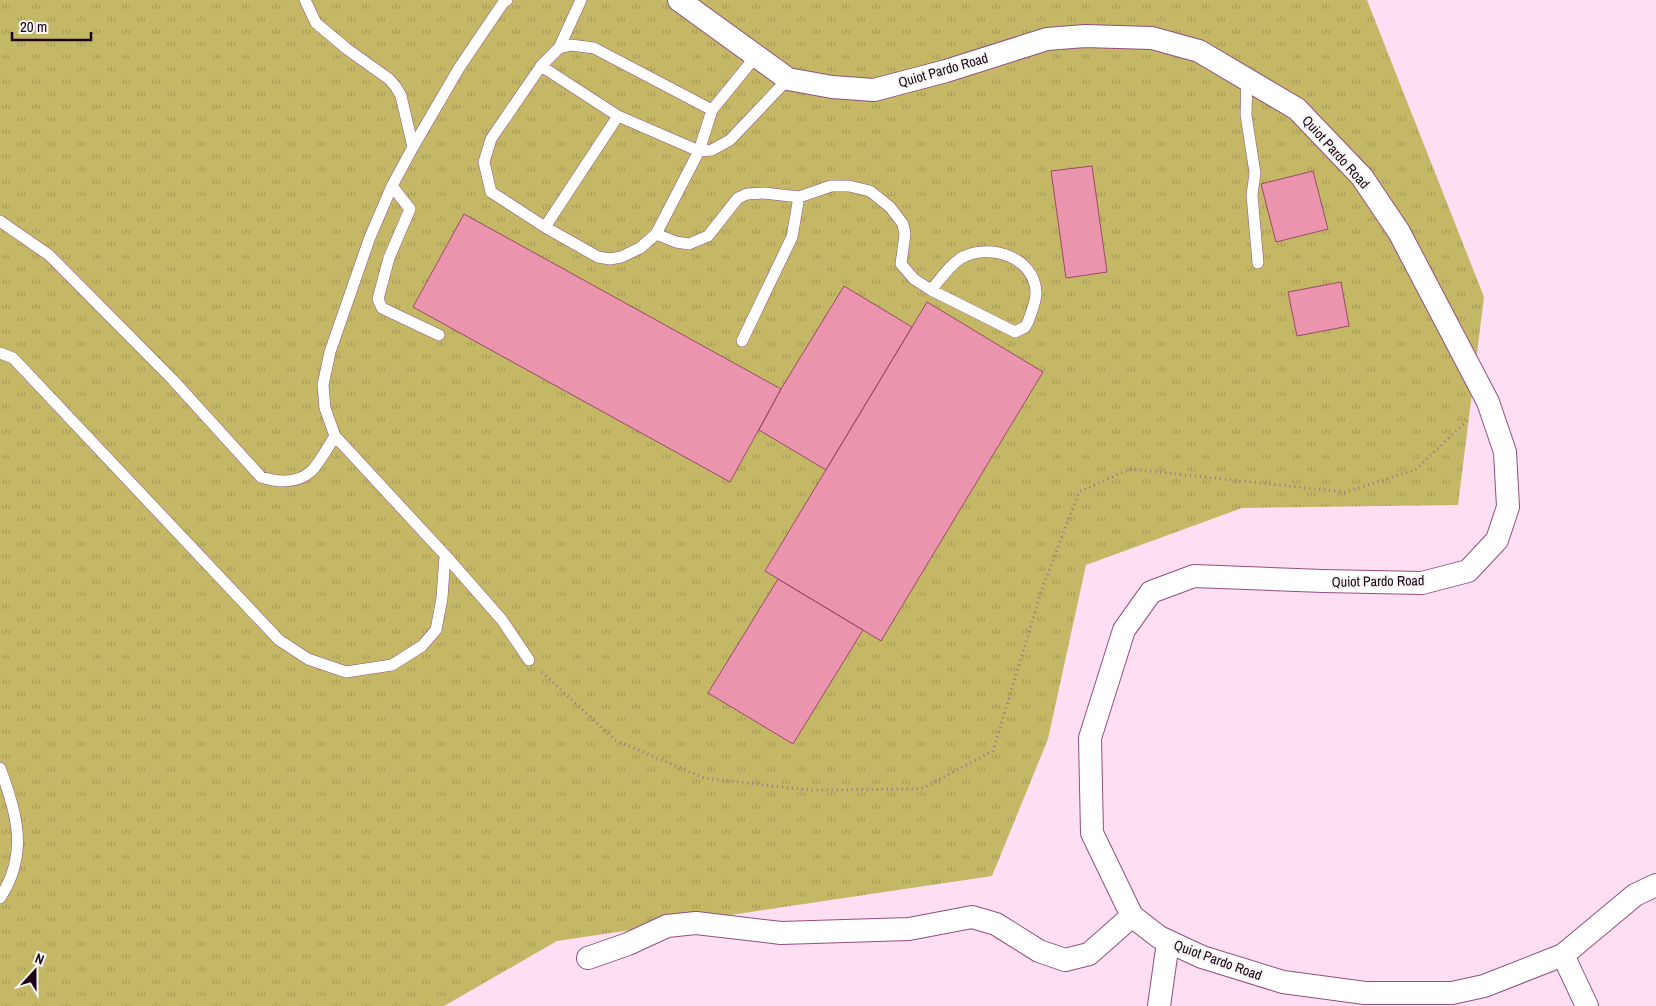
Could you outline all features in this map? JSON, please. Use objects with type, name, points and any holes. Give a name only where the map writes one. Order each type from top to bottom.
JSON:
[{"type":"street","name":"Quiot Pardo Road","points":[[679,0],[788,78],[832,87],[874,90],[1047,39],[1085,36],[1152,38],[1199,51],[1297,109],[1362,177],[1399,232],[1488,402],[1505,452],[1508,508],[1497,540],[1468,571],[1422,583],[1194,576],[1151,592],[1124,630],[1090,738],[1092,833],[1132,916],[1158,937],[1202,957],[1283,982],[1364,993],[1452,993],[1484,986],[1563,955],[1635,896],[1656,885]]},
{"type":"street","points":[[588,958],[628,944],[667,926],[696,923],[781,933],[909,930],[972,917],[996,924],[1039,951],[1065,960],[1089,954],[1132,916]]},
{"type":"street","points":[[1159,1006],[1168,942]]},
{"type":"street","points":[[1563,955],[1587,1006]]},
{"type":"lane","points":[[305,0],[316,23],[347,49],[389,79],[396,87],[401,96],[413,146]]},
{"type":"lane","points":[[507,0],[503,3],[459,68],[392,186],[370,237],[330,352],[323,385],[325,408],[335,436],[502,620],[530,660]]},
{"type":"lane","points":[[581,0],[559,48],[541,66],[491,139],[484,162],[491,192],[545,227],[598,257],[610,259],[621,257],[640,248],[656,234],[699,151],[712,110],[756,56]]},
{"type":"lane","points":[[559,48],[571,45],[594,48],[712,110]]},
{"type":"lane","points":[[541,66],[618,116],[699,151],[712,150],[730,140],[788,78]]},
{"type":"lane","points":[[1247,79],[1246,115],[1255,173],[1252,195],[1258,263]]},
{"type":"lane","points":[[545,227],[618,116]]},
{"type":"lane","points":[[392,186],[410,209],[389,258],[378,299],[382,308],[439,335]]},
{"type":"lane","points":[[656,234],[676,242],[689,244],[708,236],[738,198],[748,194],[764,193],[799,197],[831,186],[849,186],[870,191],[890,207],[903,224],[905,234],[901,264],[914,279],[931,290],[1015,332],[1025,327],[1028,322],[1036,294],[1030,273],[1022,263],[1010,256],[984,252],[972,252],[960,258],[931,290]]},
{"type":"lane","points":[[742,341],[792,237],[799,197]]},
{"type":"lane","points":[[0,221],[49,255],[173,380],[261,478],[274,482],[291,481],[310,473],[335,436]]},
{"type":"lane","points":[[0,353],[13,358],[279,640],[308,659],[346,672],[392,665],[422,646],[436,630],[442,598],[445,555]]},
{"type":"lane","points":[[0,768],[18,831],[18,851],[8,886],[0,898]]},
{"type":"path","points":[[530,660],[615,740],[704,778],[810,790],[921,789],[993,751],[1042,589],[1079,492],[1130,469],[1345,492],[1415,470],[1488,402]]},
{"type":"green space","points":[[0,0],[1367,0],[1484,297],[1458,505],[1242,508],[1086,565],[1048,739],[992,876],[557,941],[444,1006],[0,1006]]},
{"type":"building","points":[[1092,166],[1107,272],[1066,278],[1051,171]]},
{"type":"building","points":[[1313,171],[1328,229],[1276,242],[1261,184]]},
{"type":"building","points":[[464,214],[781,389],[730,482],[413,307]]},
{"type":"building","points":[[1341,282],[1349,326],[1297,336],[1288,292]]},
{"type":"building","points":[[844,286],[912,327],[826,470],[759,430],[781,389]]},
{"type":"building","points":[[927,302],[1043,372],[881,641],[765,571]]},
{"type":"building","points":[[778,579],[863,630],[793,744],[708,693]]}]
